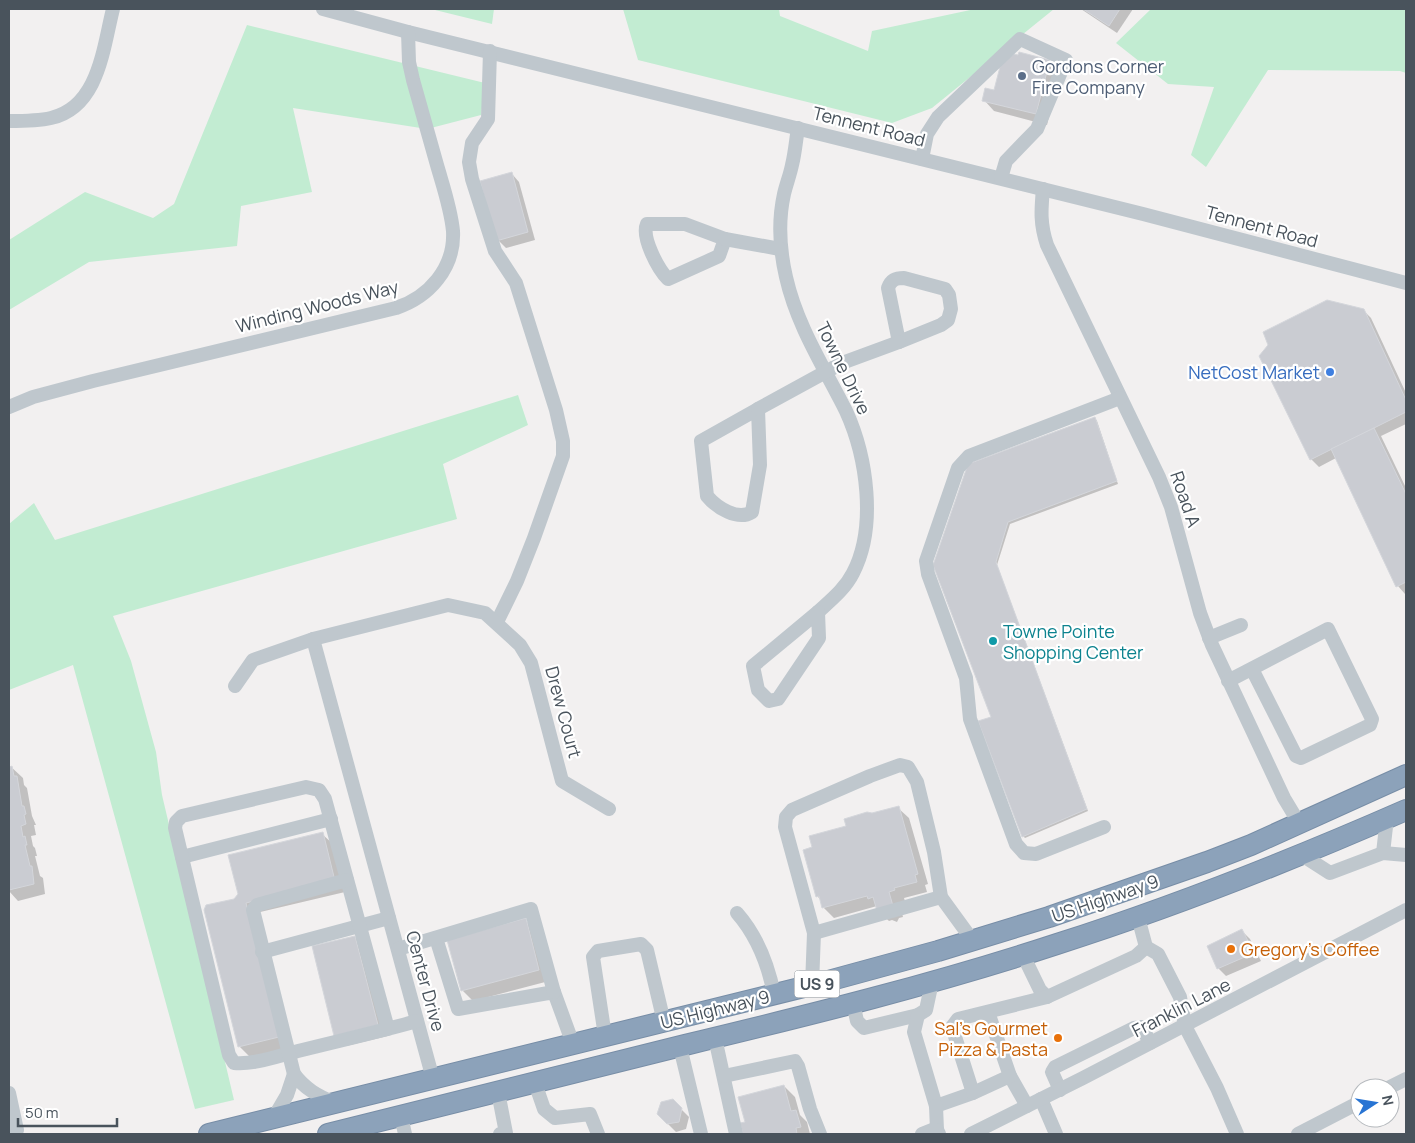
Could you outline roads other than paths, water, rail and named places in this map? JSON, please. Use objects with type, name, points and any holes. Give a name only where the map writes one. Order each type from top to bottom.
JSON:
[{"type":"highway","name":"US Highway 9","points":[[209,1134],[812,985],[973,941],[1131,890],[1242,848],[1406,775]]},
{"type":"highway","name":"US Highway 9","points":[[328,1134],[403,1125],[498,1092],[853,1003],[1023,955],[1138,917],[1302,855],[1406,810]]},
{"type":"street","points":[[9,121],[51,118],[70,110],[80,102],[95,79],[113,9]]},
{"type":"street","name":"Tennent Road","points":[[323,9],[408,32],[1001,178],[1406,283]]},
{"type":"street","name":"Winding Woods Way","points":[[9,407],[33,397],[93,381],[396,308],[414,300],[434,285],[447,264],[452,248],[452,223],[413,80],[408,32]]},
{"type":"street","points":[[922,159],[928,134],[938,117],[1020,39],[1066,60],[1037,129],[1006,161],[1001,178]]},
{"type":"street","points":[[490,51],[488,118],[472,143],[469,162],[472,179],[495,251],[516,283],[556,410],[563,441],[562,456],[534,538],[517,581],[496,622]]},
{"type":"street","name":"Towne Drive","points":[[798,128],[792,166],[784,196],[780,249],[792,303],[807,338],[853,430],[863,470],[867,510],[864,542],[858,564],[846,584],[818,612],[753,666],[758,690],[769,701],[778,698],[819,638],[818,612]]},
{"type":"street","name":"Road A","points":[[1043,189],[1041,218],[1042,230],[1047,245],[1160,477],[1209,638],[1284,798],[1299,823]]},
{"type":"street","points":[[725,239],[719,256],[668,279],[661,271],[651,251],[646,236],[646,228],[647,224],[685,224],[725,239],[780,249]]},
{"type":"street","points":[[758,409],[760,465],[752,512],[739,516],[707,496],[701,441],[758,409],[842,363],[899,342],[941,325],[948,320],[951,309],[949,295],[945,289],[904,278],[894,279],[890,282],[888,288],[899,342]]},
{"type":"street","points":[[1104,827],[1036,854],[1024,853],[1016,844],[970,719],[966,678],[928,574],[926,561],[958,468],[969,456],[1120,398]]},
{"type":"street","name":"Drew Court","points":[[235,686],[254,660],[314,639],[448,605],[485,613],[520,645],[531,663],[562,781],[609,809]]},
{"type":"street","points":[[1209,638],[1241,625]]},
{"type":"street","points":[[1228,681],[1328,629],[1372,719],[1370,724],[1301,758],[1296,756],[1252,669]]},
{"type":"street","name":"Center Drive","points":[[314,639],[433,1079]]},
{"type":"street","points":[[812,985],[814,932],[785,827],[786,817],[792,810],[900,765],[908,767],[918,782],[942,897],[973,941]]},
{"type":"street","points":[[388,1029],[331,819],[325,799],[319,790],[306,787],[182,816],[176,822],[175,828],[229,1055],[234,1063],[242,1064],[388,1029],[417,1021]]},
{"type":"street","points":[[1383,853],[1387,818]]},
{"type":"street","points":[[182,856],[331,819]]},
{"type":"street","points":[[1302,855],[1330,873],[1383,853],[1406,855]]},
{"type":"street","points":[[335,1103],[314,1094],[294,1074],[253,910],[257,905],[347,880]]},
{"type":"street","points":[[814,932],[942,897]]},
{"type":"street","points":[[398,949],[531,909],[554,992],[573,1044]]},
{"type":"street","name":"Franklin Lane","points":[[971,1134],[1150,1044],[1406,910]]},
{"type":"street","points":[[737,913],[748,925],[766,958],[774,994]]},
{"type":"street","points":[[1138,917],[1146,947],[1158,954],[1180,997],[1184,1026],[1214,1081],[1237,1134]]},
{"type":"street","points":[[262,952],[389,918]]},
{"type":"street","points":[[436,938],[458,1009],[554,992]]},
{"type":"street","points":[[606,1036],[593,957],[598,951],[641,944],[648,950],[664,1022]]},
{"type":"street","points":[[973,1093],[952,1027],[958,1019],[1047,997],[1136,956],[1146,947]]},
{"type":"street","points":[[1023,955],[1040,990],[1047,997]]},
{"type":"street","points":[[853,1003],[857,1021],[864,1028],[918,1015],[926,1010],[932,982]]},
{"type":"street","points":[[988,1012],[1010,1076],[1027,1106]]},
{"type":"street","points":[[918,1015],[914,1032],[936,1106],[938,1132],[932,1130],[922,1134]]},
{"type":"street","points":[[1060,1090],[1052,1072],[1055,1068],[1134,1028],[1142,1027],[1150,1044]]},
{"type":"street","points":[[715,1038],[736,1134]]},
{"type":"street","points":[[680,1047],[701,1134]]},
{"type":"street","points":[[724,1076],[794,1061],[798,1066],[810,1109],[820,1134]]},
{"type":"street","points":[[273,1118],[287,1095],[294,1074]]},
{"type":"street","points":[[936,1106],[973,1093],[1010,1076]]},
{"type":"street","points":[[534,1083],[544,1109],[554,1118],[590,1114],[598,1134]]},
{"type":"street","points":[[498,1092],[506,1133],[500,1134]]},
{"type":"street","points":[[9,1094],[17,1130],[9,1133]]},
{"type":"street","points":[[1040,1099],[1056,1134]]},
{"type":"street","points":[[1298,1134],[1350,1107]]},
{"type":"place","name":"Gordons Corner Fire Company","points":[[1022,76]]},
{"type":"place","name":"NetCost Market","points":[[1330,372]]},
{"type":"place","name":"Towne Pointe Shopping Center","points":[[993,641]]},
{"type":"place","name":"Gregory's Coffee","points":[[1231,949]]},
{"type":"place","name":"Sal's Gourmet Pizza & Pasta","points":[[1058,1038]]}]
